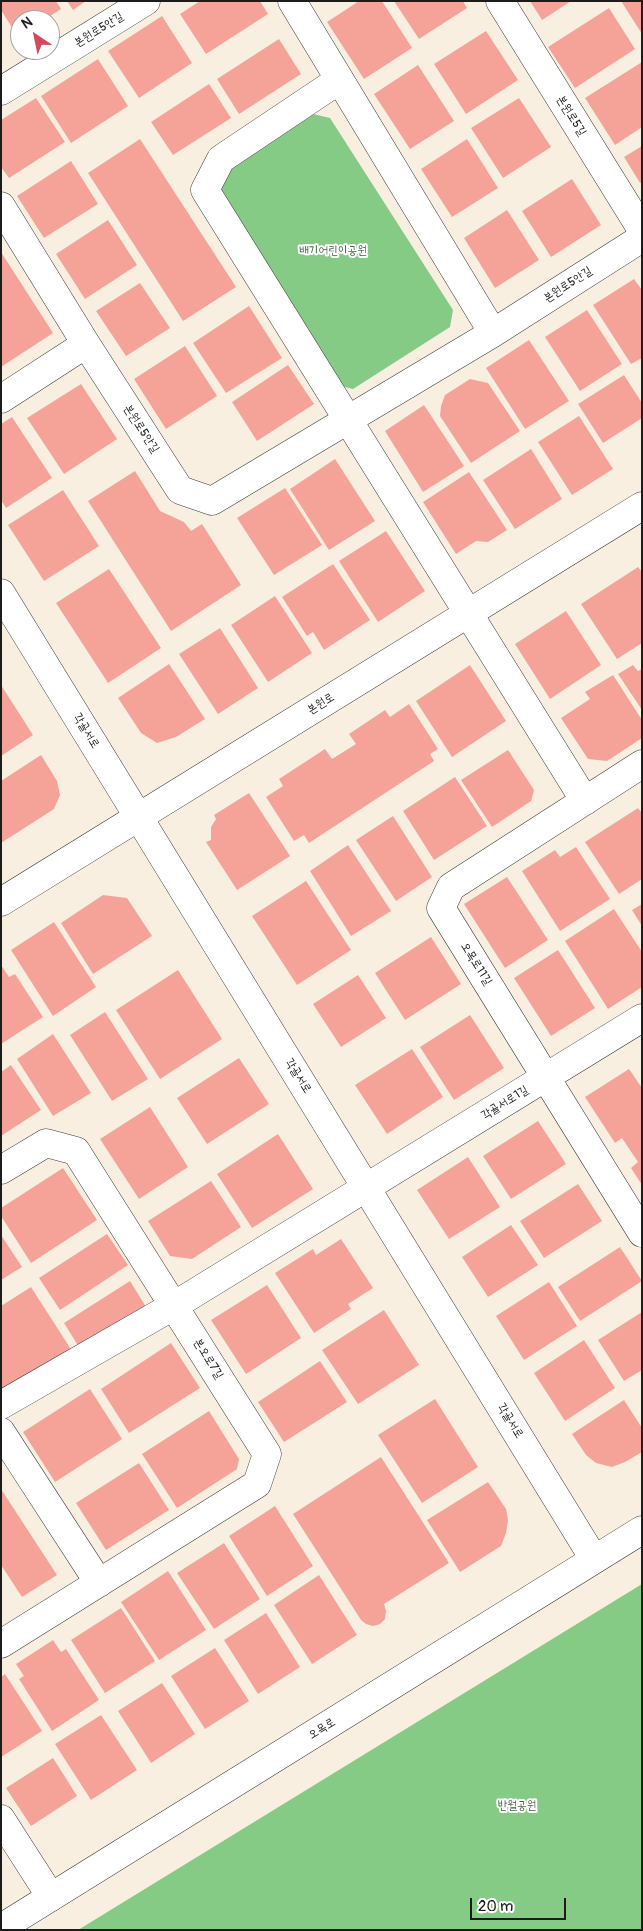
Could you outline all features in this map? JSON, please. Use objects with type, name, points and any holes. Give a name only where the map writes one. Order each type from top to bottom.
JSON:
[{"type":"street","name":"본원로5안길","points":[[1,91],[146,1]]},
{"type":"street","points":[[292,1],[493,333]]},
{"type":"street","name":"본원로5길","points":[[500,1],[642,230]]},
{"type":"street","points":[[339,80],[221,159],[206,190],[585,801]]},
{"type":"street","name":"본원로5안길","points":[[1,206],[86,344],[180,490],[212,501],[493,333],[642,238]]},
{"type":"street","points":[[1,399],[86,344]]},
{"type":"street","name":"본원로","points":[[1,902],[642,506]]},
{"type":"street","name":"각골서로","points":[[1,593],[594,1559]]},
{"type":"street","name":"오목로11길","points":[[642,764],[451,887],[441,908],[642,1233]]},
{"type":"street","name":"각골서로1길","points":[[1,1405],[175,1305],[642,1018]]},
{"type":"street","name":"본오로7길","points":[[1,1170],[46,1143],[76,1151],[175,1305],[267,1454],[257,1484],[1,1644]]},
{"type":"street","points":[[1,1432],[100,1583]]},
{"type":"street","name":"오목로","points":[[1,1928],[642,1530]]},
{"type":"street","points":[[1,1819],[51,1897]]},
{"type":"green space","name":"배기어린이공원","points":[[313,114],[330,118],[453,310],[450,327],[353,389],[337,385],[213,193],[216,177]]},
{"type":"green space","name":"반월공원","points":[[642,1584],[642,1930],[78,1930]]},
{"type":"building","points":[[1,1],[56,1],[61,9],[10,10],[10,24],[1,10]]},
{"type":"building","points":[[67,1],[86,1],[73,10]]},
{"type":"building","points":[[200,1],[260,1],[268,14],[206,54],[180,14]]},
{"type":"building","points":[[359,1],[382,1],[412,48],[364,79],[327,22]]},
{"type":"building","points":[[394,1],[463,1],[467,8],[419,39]]},
{"type":"building","points":[[530,1],[571,1],[542,20]]},
{"type":"building","points":[[621,1],[642,1],[642,34]]},
{"type":"building","points":[[609,8],[635,49],[575,88],[548,47]]},
{"type":"building","points":[[162,16],[192,63],[139,98],[108,51]]},
{"type":"building","points":[[486,31],[518,80],[466,114],[434,64]]},
{"type":"building","points":[[279,39],[301,74],[239,114],[217,79]]},
{"type":"building","points":[[98,59],[128,106],[71,143],[41,96]]},
{"type":"building","points":[[642,62],[642,127],[615,145],[585,98]]},
{"type":"building","points":[[418,65],[454,121],[410,149],[374,94]]},
{"type":"building","points":[[209,84],[231,118],[173,155],[151,122]]},
{"type":"building","points":[[36,98],[65,142],[9,178],[1,167],[1,120]]},
{"type":"building","points":[[519,98],[551,147],[503,178],[471,128]]},
{"type":"building","points":[[140,139],[236,287],[183,321],[88,173]]},
{"type":"building","points":[[467,139],[498,188],[452,217],[421,169]]},
{"type":"building","points":[[642,146],[642,182],[640,183],[624,157]]},
{"type":"building","points":[[71,161],[98,204],[44,238],[17,196]]},
{"type":"building","points":[[572,179],[601,225],[551,257],[522,211]]},
{"type":"building","points":[[507,210],[539,260],[495,288],[464,238]]},
{"type":"building","points":[[108,220],[137,265],[85,299],[56,254]]},
{"type":"building","points":[[1,252],[53,333],[1,367]]},
{"type":"building","points":[[634,279],[642,290],[642,358],[631,364],[593,305]]},
{"type":"building","points":[[140,283],[170,328],[126,356],[96,311]]},
{"type":"building","points":[[249,306],[282,358],[226,393],[193,343]]},
{"type":"building","points":[[587,310],[622,364],[580,391],[545,337]]},
{"type":"building","points":[[529,340],[569,401],[525,429],[486,368]]},
{"type":"building","points":[[185,346],[217,396],[166,429],[134,379]]},
{"type":"building","points":[[288,365],[314,404],[257,441],[232,402]]},
{"type":"building","points":[[624,375],[642,403],[642,418],[603,443],[578,404]]},
{"type":"building","points":[[470,379],[488,383],[520,431],[471,463],[440,416],[445,395]]},
{"type":"building","points":[[81,384],[117,439],[64,474],[27,418]]},
{"type":"building","points":[[424,405],[464,466],[423,492],[385,431]]},
{"type":"building","points":[[579,416],[613,469],[572,495],[538,442]]},
{"type":"building","points":[[12,417],[52,478],[6,508],[1,500],[1,424]]},
{"type":"building","points":[[531,449],[562,499],[515,529],[483,480]]},
{"type":"building","points":[[335,459],[375,521],[329,550],[290,489]]},
{"type":"building","points":[[135,471],[160,511],[184,522],[191,531],[202,524],[241,585],[171,631],[88,501]]},
{"type":"building","points":[[469,472],[507,530],[488,542],[476,541],[456,554],[423,502]]},
{"type":"building","points":[[285,488],[322,545],[274,575],[237,518]]},
{"type":"building","points":[[63,490],[99,546],[44,581],[8,525]]},
{"type":"building","points":[[386,531],[425,591],[378,622],[339,561]]},
{"type":"building","points":[[333,564],[370,620],[324,650],[313,632],[307,636],[282,597]]},
{"type":"building","points":[[638,567],[642,572],[642,643],[617,659],[581,604]]},
{"type":"building","points":[[109,569],[161,648],[108,683],[56,603]]},
{"type":"building","points":[[275,596],[312,653],[268,682],[231,625]]},
{"type":"building","points":[[566,611],[601,665],[550,699],[515,644]]},
{"type":"building","points":[[220,628],[258,688],[218,714],[179,654]]},
{"type":"building","points":[[169,664],[205,719],[176,737],[157,743],[141,733],[118,698]]},
{"type":"building","points":[[470,665],[506,721],[452,757],[416,701]]},
{"type":"building","points":[[633,665],[638,671],[642,669],[642,710],[618,674]]},
{"type":"building","points":[[613,675],[642,720],[642,738],[607,761],[588,759],[561,718],[590,699],[585,692]]},
{"type":"building","points":[[1,685],[33,735],[1,756]]},
{"type":"building","points":[[409,704],[438,749],[430,754],[434,761],[309,843],[304,835],[294,841],[266,797],[283,786],[279,779],[325,749],[332,759],[356,744],[349,734],[385,710],[390,717]]},
{"type":"building","points":[[508,750],[534,790],[531,801],[492,827],[461,780]]},
{"type":"building","points":[[41,755],[57,781],[60,795],[54,809],[1,843],[1,781]]},
{"type":"building","points":[[455,777],[487,826],[434,860],[403,811]]},
{"type":"building","points":[[249,793],[290,856],[237,890],[206,842],[211,840],[211,827],[216,819],[214,815]]},
{"type":"building","points":[[638,808],[642,813],[642,879],[619,894],[585,842]]},
{"type":"building","points":[[393,816],[432,877],[396,901],[356,840]]},
{"type":"building","points":[[348,845],[391,911],[351,936],[310,871]]},
{"type":"building","points":[[576,847],[610,899],[560,931],[522,871],[555,850],[560,857]]},
{"type":"building","points":[[507,877],[548,940],[505,968],[464,904]]},
{"type":"building","points":[[306,881],[351,950],[297,985],[252,916]]},
{"type":"building","points":[[103,895],[127,898],[152,936],[93,974],[61,923]]},
{"type":"building","points":[[642,904],[642,926],[632,910]]},
{"type":"building","points":[[614,909],[642,952],[642,987],[608,1009],[565,941]]},
{"type":"building","points":[[54,922],[96,987],[53,1016],[11,950]]},
{"type":"building","points":[[431,937],[461,984],[405,1020],[375,973]]},
{"type":"building","points":[[558,950],[595,1008],[551,1036],[514,978]]},
{"type":"building","points":[[1,965],[9,977],[15,974],[43,1017],[1,1044]]},
{"type":"building","points":[[178,970],[222,1039],[160,1079],[116,1010]]},
{"type":"building","points":[[358,975],[386,1018],[341,1047],[313,1004]]},
{"type":"building","points":[[105,1012],[148,1079],[112,1101],[70,1035]]},
{"type":"building","points":[[470,1015],[504,1068],[454,1100],[420,1047]]},
{"type":"building","points":[[53,1034],[91,1093],[53,1116],[17,1059]]},
{"type":"building","points":[[412,1049],[443,1097],[387,1134],[355,1085]]},
{"type":"building","points":[[239,1058],[269,1104],[207,1144],[177,1098]]},
{"type":"building","points":[[11,1065],[41,1110],[1,1136],[1,1072]]},
{"type":"building","points":[[629,1069],[642,1088],[642,1185],[631,1168],[638,1162],[622,1138],[615,1143],[585,1097]]},
{"type":"building","points":[[150,1107],[188,1167],[139,1199],[100,1139]]},
{"type":"building","points":[[538,1121],[566,1164],[511,1199],[483,1156]]},
{"type":"building","points":[[278,1134],[313,1189],[252,1228],[217,1174]]},
{"type":"building","points":[[468,1157],[500,1207],[449,1239],[417,1190]]},
{"type":"building","points":[[63,1168],[97,1220],[31,1263],[1,1216],[1,1208]]},
{"type":"building","points":[[211,1181],[241,1227],[192,1259],[170,1256],[148,1221]]},
{"type":"building","points":[[578,1184],[602,1221],[544,1258],[520,1221]]},
{"type":"building","points":[[511,1225],[538,1265],[488,1297],[462,1257]]},
{"type":"building","points":[[107,1234],[128,1265],[60,1310],[39,1278]]},
{"type":"building","points":[[1,1235],[22,1267],[1,1280]]},
{"type":"building","points":[[341,1239],[373,1288],[348,1304],[351,1309],[314,1333],[275,1273],[313,1249],[316,1255]]},
{"type":"building","points":[[620,1247],[642,1281],[580,1321],[558,1287]]},
{"type":"building","points":[[130,1281],[148,1310],[82,1352],[64,1323]]},
{"type":"building","points":[[549,1282],[577,1326],[524,1360],[496,1316]]},
{"type":"building","points":[[267,1285],[301,1338],[246,1374],[211,1320]]},
{"type":"building","points":[[31,1287],[72,1351],[1,1397],[1,1306]]},
{"type":"building","points":[[384,1310],[419,1365],[358,1404],[322,1350]]},
{"type":"building","points":[[642,1312],[642,1370],[624,1381],[598,1340]]},
{"type":"building","points":[[584,1340],[615,1388],[565,1421],[534,1373]]},
{"type":"building","points":[[171,1343],[200,1388],[129,1433],[101,1389]]},
{"type":"building","points":[[320,1361],[347,1402],[284,1442],[258,1402]]},
{"type":"building","points":[[90,1389],[122,1439],[55,1482],[23,1432]]},
{"type":"building","points":[[435,1399],[478,1467],[422,1503],[378,1435]]},
{"type":"building","points":[[624,1400],[642,1428],[642,1452],[612,1467],[596,1463],[586,1455],[572,1434]]},
{"type":"building","points":[[209,1411],[239,1459],[237,1469],[177,1508],[142,1454]]},
{"type":"building","points":[[381,1457],[449,1563],[384,1604],[386,1611],[385,1619],[380,1624],[373,1626],[361,1620],[293,1514]]},
{"type":"building","points":[[139,1463],[169,1510],[106,1550],[76,1503]]},
{"type":"building","points":[[488,1482],[506,1509],[508,1520],[506,1533],[501,1546],[460,1572],[427,1520]]},
{"type":"building","points":[[1,1489],[57,1575],[22,1597],[1,1565]]},
{"type":"building","points":[[275,1506],[313,1566],[267,1596],[229,1536]]},
{"type":"building","points":[[224,1543],[260,1599],[214,1629],[177,1573]]},
{"type":"building","points":[[168,1571],[206,1630],[159,1660],[121,1602]]},
{"type":"building","points":[[319,1575],[357,1635],[312,1664],[274,1605]]},
{"type":"building","points":[[121,1608],[155,1661],[105,1693],[71,1640]]},
{"type":"building","points":[[266,1613],[300,1667],[258,1694],[224,1640]]},
{"type":"building","points":[[53,1640],[61,1652],[66,1649],[99,1700],[52,1731],[19,1679],[24,1676],[16,1664]]},
{"type":"building","points":[[215,1648],[249,1701],[205,1729],[171,1676]]},
{"type":"building","points":[[5,1674],[42,1731],[1,1757],[1,1677]]},
{"type":"building","points":[[162,1683],[195,1734],[151,1763],[118,1711]]},
{"type":"building","points":[[101,1715],[137,1770],[91,1800],[55,1744]]},
{"type":"building","points":[[53,1758],[77,1796],[31,1826],[6,1788]]}]
